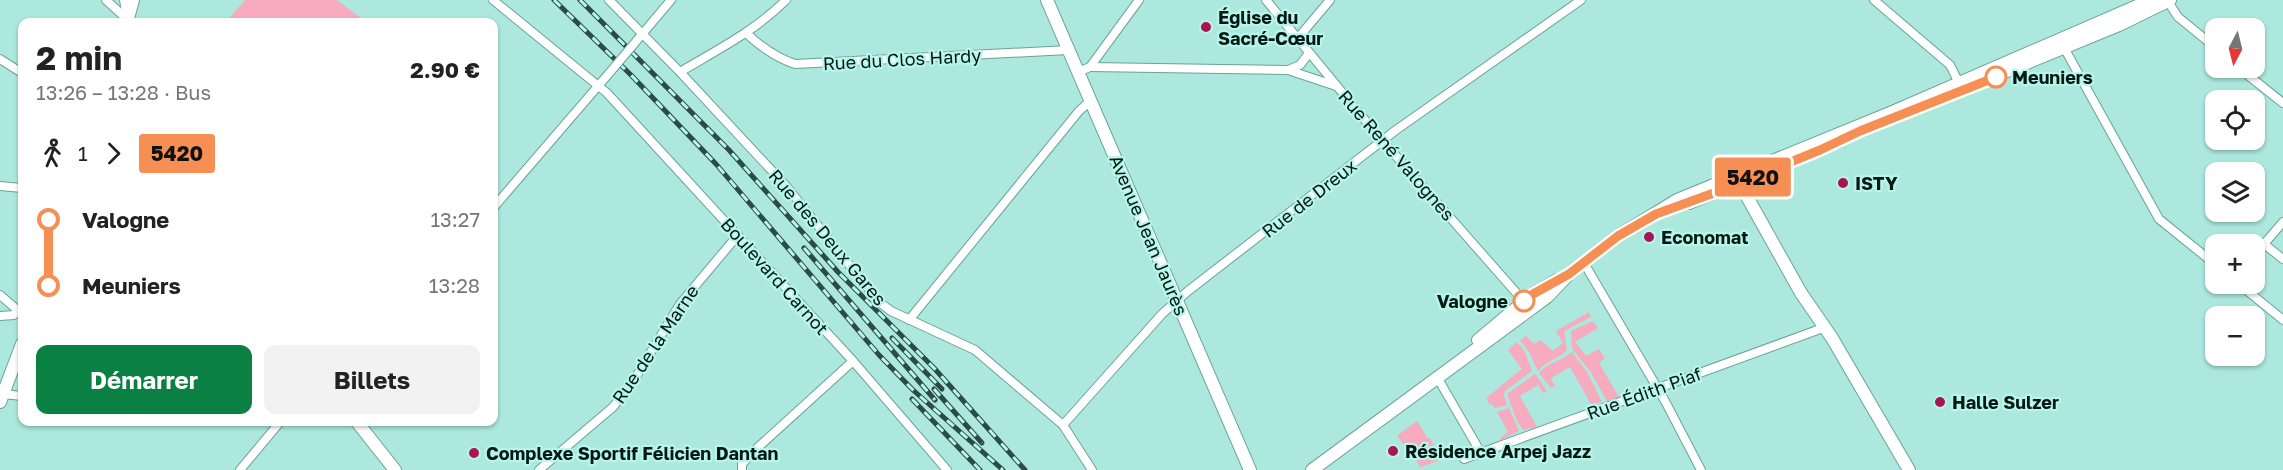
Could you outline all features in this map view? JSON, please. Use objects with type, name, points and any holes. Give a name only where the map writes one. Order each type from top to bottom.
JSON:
[{"type":"main road","points":[[128,18],[133,0]]},
{"type":"main road","name":"Avenue Jean Jaurès","points":[[1047,0],[1250,470]]},
{"type":"main road","points":[[2063,44],[2151,0]]},
{"type":"main road","points":[[1312,470],[1459,360],[1481,336],[1527,305],[1533,294],[1569,274],[1618,236],[1656,214],[1737,179],[1820,150],[1960,86],[2168,1]]},
{"type":"main road","points":[[1737,179],[1801,293],[1832,338],[1909,470]]},
{"type":"main road","points":[[1825,330],[1826,343],[1900,470]]},
{"type":"main road","points":[[2,398],[18,355]]},
{"type":"main road","points":[[360,426],[394,470]]},
{"type":"street","points":[[106,0],[123,18]]},
{"type":"street","points":[[124,0],[126,18]]},
{"type":"street","name":"Boulevard Carnot","points":[[493,0],[599,86],[853,361],[947,470]]},
{"type":"street","name":"Rue des Deux Gares","points":[[609,0],[787,187],[879,302],[891,311],[975,350],[1063,425],[1092,470]]},
{"type":"street","points":[[498,202],[671,0]]},
{"type":"street","points":[[680,72],[746,33],[786,0]]},
{"type":"street","points":[[1090,67],[1139,0]]},
{"type":"street","name":"Rue René Valognes","points":[[1266,0],[1382,140],[1527,305]]},
{"type":"street","points":[[1298,38],[1330,0]]},
{"type":"street","name":"Rue de Dreux","points":[[1063,425],[1162,314],[1177,301],[1382,140],[1581,0]]},
{"type":"street","points":[[1874,0],[1950,65],[1960,86]]},
{"type":"street","points":[[2168,1],[2178,17],[2205,39]]},
{"type":"street","name":"Rue du Clos Hardy","points":[[746,33],[758,45],[783,60],[806,64],[1068,50]]},
{"type":"street","points":[[2063,44],[2159,219],[2205,256]]},
{"type":"street","points":[[1288,70],[1299,65],[1309,53]]},
{"type":"street","points":[[0,59],[18,70]]},
{"type":"street","points":[[1078,72],[1090,67],[1288,70],[1336,86]]},
{"type":"street","points":[[2252,78],[2283,103]]},
{"type":"street","points":[[909,320],[1079,111],[1090,101]]},
{"type":"street","points":[[0,186],[18,188]]},
{"type":"street","points":[[2283,222],[2264,244],[2283,259]]},
{"type":"street","name":"Rue de la Marne","points":[[539,470],[613,407],[631,385],[680,304],[710,265],[738,235]]},
{"type":"street","points":[[1584,263],[1658,388],[1701,470]]},
{"type":"street","points":[[2250,294],[2283,320]]},
{"type":"street","points":[[0,295],[18,310]]},
{"type":"street","points":[[0,316],[12,316],[18,313]]},
{"type":"street","name":"Rue Édith Piaf","points":[[1464,459],[1825,330]]},
{"type":"street","points":[[742,470],[742,464],[755,450],[853,361]]},
{"type":"street","points":[[1437,377],[1480,453]]},
{"type":"street","points":[[2,398],[18,396]]},
{"type":"street","points":[[240,470],[276,426]]},
{"type":"shaded area","points":[[245,0],[337,0],[361,18],[229,18]]},
{"type":"shaded area","points":[[1589,312],[1591,317],[1564,331],[1567,350],[1538,371],[1520,340],[1526,336],[1534,344],[1541,340],[1553,351],[1563,343],[1556,331]]},
{"type":"shaded area","points":[[1593,321],[1598,328],[1575,342],[1586,356],[1599,349],[1605,358],[1599,363],[1619,397],[1607,401],[1590,371],[1572,349],[1571,331]]},
{"type":"shaded area","points":[[1517,342],[1525,352],[1532,371],[1505,391],[1507,405],[1495,408],[1486,398],[1522,369],[1508,350]]},
{"type":"shaded area","points":[[1572,352],[1587,372],[1602,402],[1591,404],[1570,367],[1551,378],[1555,386],[1551,388],[1539,373]]},
{"type":"shaded area","points":[[1535,374],[1547,391],[1543,393],[1538,385],[1520,396],[1537,427],[1523,430],[1516,419],[1507,394]]},
{"type":"shaded area","points":[[1509,408],[1519,431],[1501,440],[1500,438],[1508,432],[1497,412]]},
{"type":"shaded area","points":[[1417,421],[1434,445],[1432,446],[1440,460],[1421,467],[1397,436]]},
{"type":"railway","points":[[554,0],[631,75],[716,164],[879,355],[913,390],[1003,470]]},
{"type":"railway","points":[[580,0],[729,150],[838,272],[934,368],[1025,470]]},
{"type":"railway","points":[[804,248],[935,400]]},
{"type":"railway","points":[[892,338],[942,389]]},
{"type":"railway","points":[[934,389],[982,443]]},
{"type":"railway","points":[[912,399],[980,470]]},
{"type":"bus line","name":"5420","points":[[1524,301],[1569,274],[1618,236],[1656,214],[1705,197],[1820,150],[1860,131],[1996,77]]},
{"type":"place","name":"Église du Sacré-Cœur","points":[[1206,27]]},
{"type":"place","name":"Meuniers","points":[[1996,77]]},
{"type":"place","name":"ISTY","points":[[1843,183]]},
{"type":"place","name":"Economat","points":[[1649,237]]},
{"type":"place","name":"Valogne","points":[[1524,301]]},
{"type":"place","name":"Halle Sulzer","points":[[1940,402]]},
{"type":"place","name":"Résidence Arpej Jazz","points":[[1393,451]]},
{"type":"place","name":"Complexe Sportif Félicien Dantan","points":[[474,453]]}]
